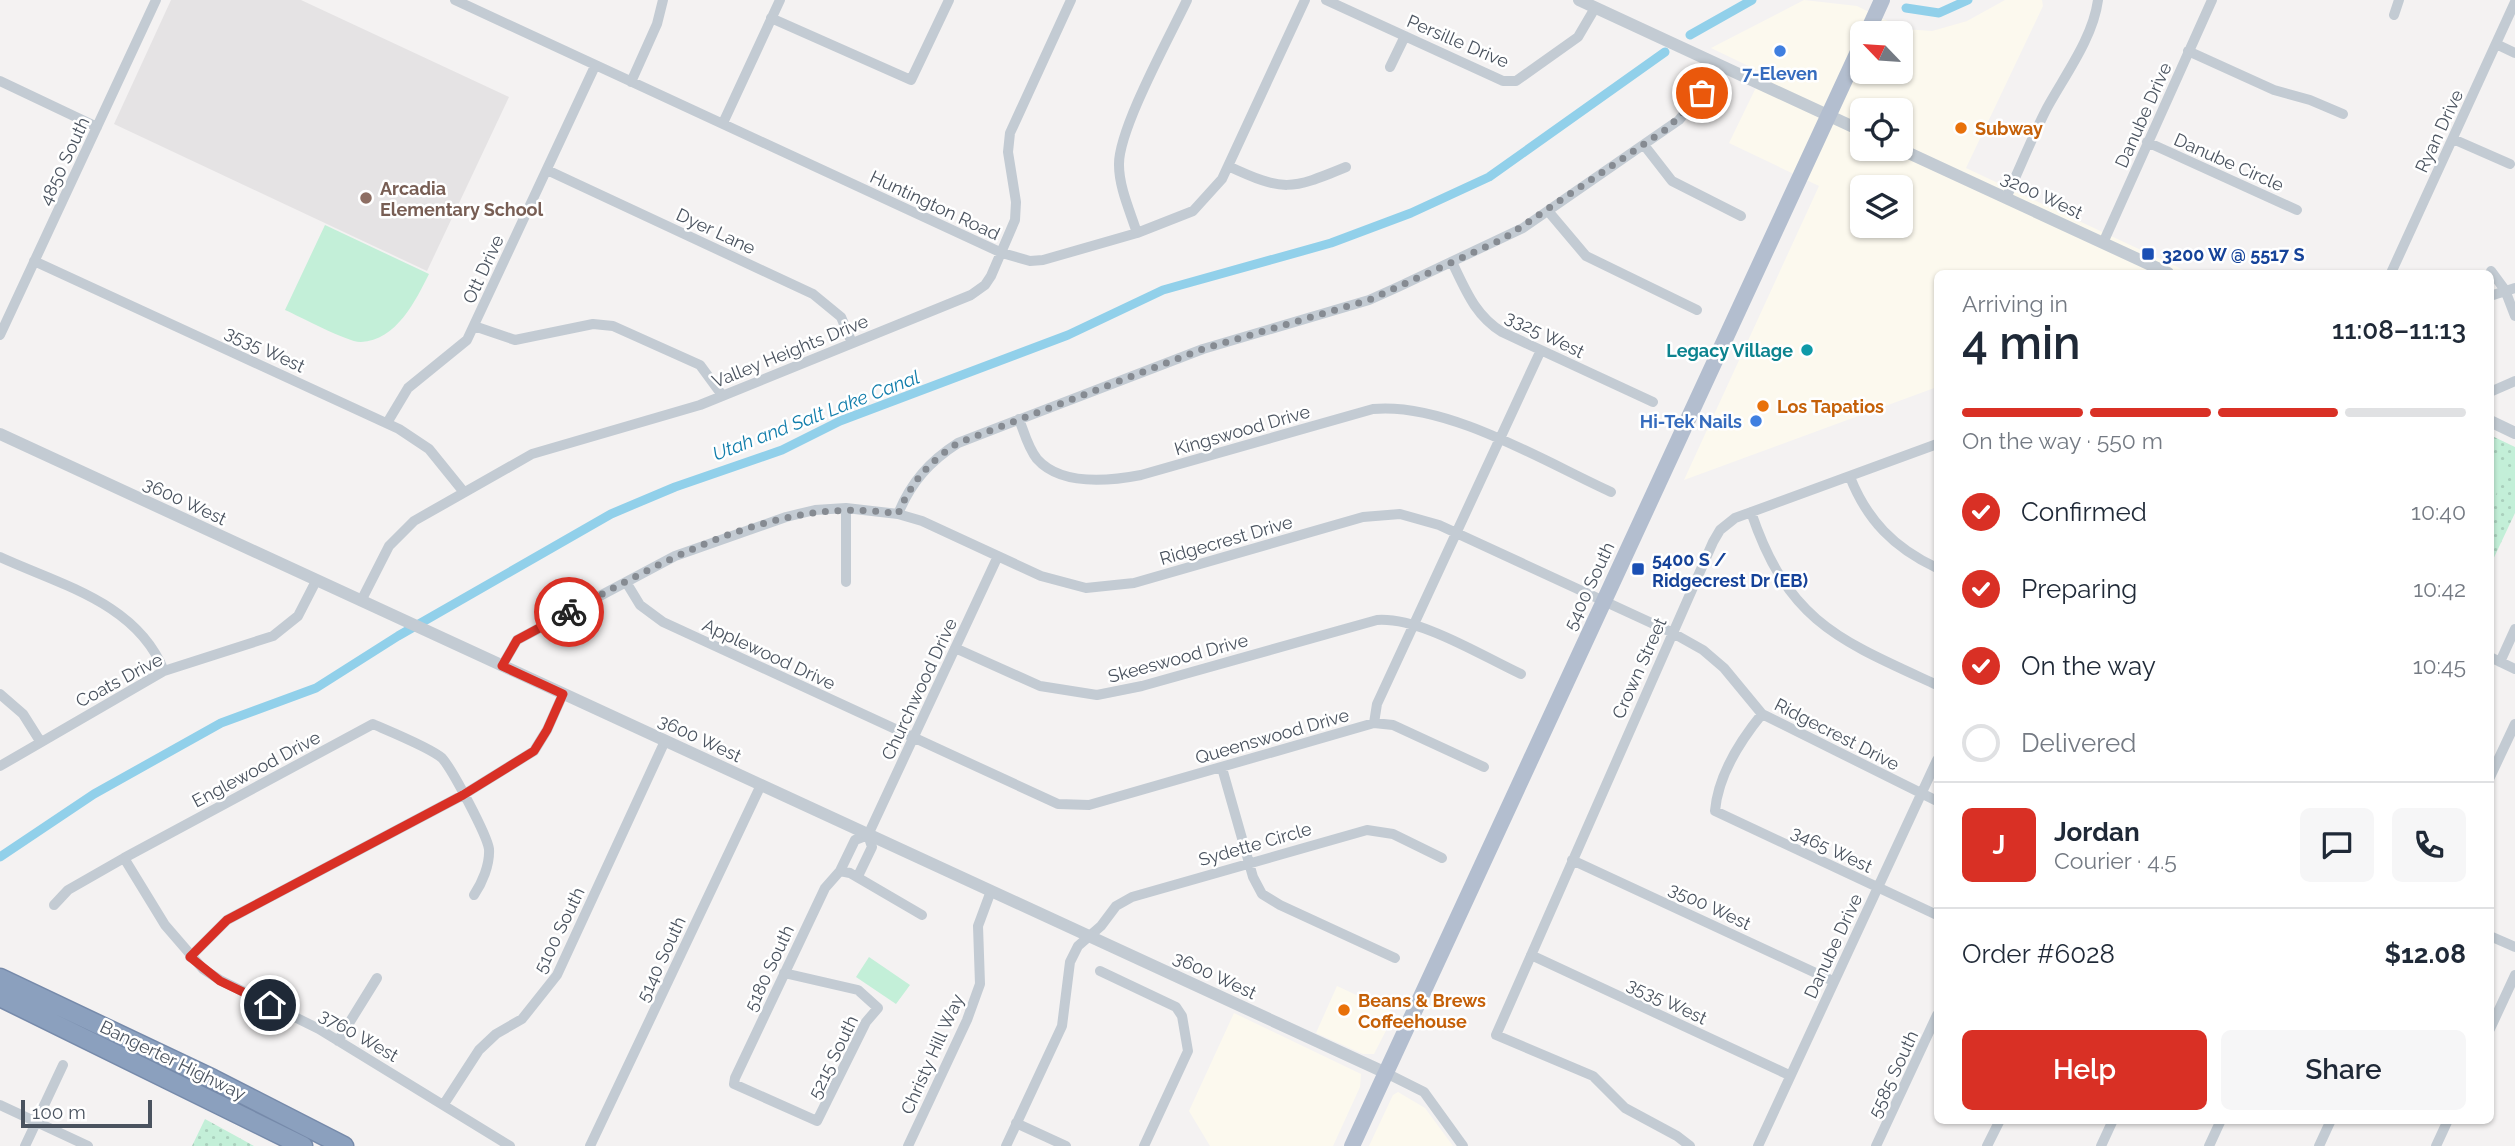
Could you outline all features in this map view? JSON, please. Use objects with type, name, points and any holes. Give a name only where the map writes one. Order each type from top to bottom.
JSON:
[{"type":"highway","name":"Bangerter Highway","points":[[0,978],[213,1079],[344,1146]]},
{"type":"highway","name":"Bangerter Highway","points":[[0,998],[204,1095],[303,1146]]},
{"type":"main road","points":[[1872,21],[1882,0]]},
{"type":"main road","name":"5400 South","points":[[1352,1146],[1850,69]]},
{"type":"street","name":"4850 South","points":[[0,335],[156,0]]},
{"type":"street","name":"Huntington Road","points":[[454,0],[1002,253],[1030,261],[1043,260],[1137,233],[1193,211],[1214,191],[1228,166],[1306,0]]},
{"type":"street","points":[[631,82],[657,24],[663,0]]},
{"type":"street","points":[[723,123],[780,0]]},
{"type":"street","points":[[771,18],[911,80],[949,0]]},
{"type":"street","name":"Valley Heights Drive","points":[[361,601],[377,565],[401,532],[422,515],[541,450],[681,411],[979,290],[991,276],[1002,253],[1012,230],[1016,211],[1008,152],[1010,133],[1071,0]]},
{"type":"street","points":[[1137,233],[1121,183],[1119,155],[1128,127],[1187,0]]},
{"type":"street","name":"Persille Drive","points":[[1326,0],[1503,81],[1516,81],[1578,37],[1595,8]]},
{"type":"street","points":[[1579,0],[1850,125]]},
{"type":"street","points":[[2006,198],[2048,108],[2076,56],[2098,0]]},
{"type":"street","name":"Danube Drive","points":[[2103,243],[2212,0]]},
{"type":"street","points":[[2394,15],[2399,0]]},
{"type":"street","name":"Ryan Drive","points":[[2392,270],[2515,2]]},
{"type":"street","points":[[1390,67],[1405,36]]},
{"type":"street","points":[[2496,44],[2515,53]]},
{"type":"street","points":[[2188,51],[2274,90],[2310,100],[2343,114]]},
{"type":"street","points":[[898,514],[915,480],[958,443],[1203,349],[1369,300],[1503,239],[1644,145],[1691,107],[1717,64]]},
{"type":"street","name":"Ott Drive","points":[[387,423],[408,388],[460,349],[474,326],[595,66]]},
{"type":"street","points":[[0,81],[97,127]]},
{"type":"street","points":[[2453,139],[2510,164]]},
{"type":"street","name":"Danube Circle","points":[[2147,142],[2297,210]]},
{"type":"street","points":[[1644,145],[1672,181],[1741,216]]},
{"type":"street","name":"3200 West","points":[[1913,155],[2162,270]]},
{"type":"street","points":[[1228,166],[1281,187],[1303,184],[1346,167]]},
{"type":"street","name":"Dyer Lane","points":[[547,170],[813,294],[841,317],[852,343]]},
{"type":"street","points":[[1548,211],[1586,257],[1697,310]]},
{"type":"street","name":"3535 West","points":[[34,261],[387,423],[429,449],[463,491]]},
{"type":"street","name":"3325 West","points":[[1452,262],[1474,308],[1486,322],[1653,402]]},
{"type":"street","points":[[2494,274],[2510,289],[2515,316]]},
{"type":"street","points":[[474,326],[515,340],[593,324],[623,328],[700,365],[722,395]]},
{"type":"street","name":"Queenswood Drive","points":[[913,738],[1044,799],[1073,806],[1089,805],[1374,723],[1377,704],[1541,350]]},
{"type":"street","points":[[2494,390],[2515,380]]},
{"type":"street","name":"Kingswood Drive","points":[[1019,419],[1031,449],[1048,467],[1071,476],[1104,480],[1141,475],[1365,411],[1392,407],[1433,412],[1611,492]]},
{"type":"street","points":[[2494,423],[2515,433]]},
{"type":"street","name":"3600 West","points":[[0,434],[1386,1073]]},
{"type":"street","name":"Crown Street","points":[[1690,1146],[1625,1108],[1593,1076],[1496,1035],[1671,632],[1720,530],[1735,518],[1934,445]]},
{"type":"street","points":[[1850,477],[1871,520],[1888,538],[1934,566]]},
{"type":"street","points":[[846,508],[846,582]]},
{"type":"street","name":"Ridgecrest Drive","points":[[502,666],[517,640],[625,582],[675,556],[786,517],[846,508],[898,514],[922,521],[1068,585],[1105,588],[1382,514],[1412,516],[1455,532],[1671,632],[1703,650],[1724,668],[1762,714],[1934,800]]},
{"type":"street","points":[[1751,512],[1779,578],[1810,616],[1834,635],[1934,684]]},
{"type":"street","name":"Churchwood Drive","points":[[868,835],[998,556]]},
{"type":"street","points":[[0,557],[128,618],[148,641],[164,671]]},
{"type":"street","name":"Coats Drive","points":[[0,766],[164,671],[273,636],[298,616],[316,581]]},
{"type":"street","name":"Applewood Drive","points":[[625,582],[640,605],[663,622],[913,738]]},
{"type":"street","name":"Skeeswood Drive","points":[[955,648],[1040,686],[1097,695],[1142,686],[1377,620],[1413,625],[1521,674]]},
{"type":"street","points":[[2515,629],[2495,659],[2515,668]]},
{"type":"street","points":[[0,694],[23,714],[40,741]]},
{"type":"street","points":[[190,957],[227,920],[463,795],[534,751],[563,694]]},
{"type":"street","name":"3465 West","points":[[1762,714],[1739,746],[1719,791],[1715,811],[1934,914]]},
{"type":"street","points":[[1374,723],[1393,725],[1484,767]]},
{"type":"street","name":"Englewood Drive","points":[[54,905],[68,890],[124,858],[373,724],[441,757],[463,795]]},
{"type":"street","points":[[2494,769],[2515,724]]},
{"type":"street","name":"5100 South","points":[[444,1104],[479,1050],[496,1034],[525,1022],[557,975],[665,741]]},
{"type":"street","name":"Danube Drive","points":[[1758,1146],[1934,766]]},
{"type":"street","points":[[1222,768],[1257,887],[1269,900],[1395,958]]},
{"type":"street","name":"5140 South","points":[[590,1146],[761,785]]},
{"type":"street","points":[[463,795],[485,835],[489,851],[484,876],[474,895]]},
{"type":"street","name":"Sydette Circle","points":[[1006,1146],[1062,1026],[1070,962],[1078,946],[1124,900],[1367,830],[1392,834],[1442,858]]},
{"type":"street","points":[[858,876],[872,847],[868,835]]},
{"type":"street","name":"5180 South","points":[[817,1121],[734,1084],[825,888],[840,871],[855,840],[868,835]]},
{"type":"street","name":"3760 West","points":[[124,858],[165,926],[190,957],[220,981],[338,1041],[510,1146]]},
{"type":"street","name":"3500 West","points":[[1573,860],[1833,982]]},
{"type":"street","points":[[840,871],[858,876],[922,915]]},
{"type":"street","name":"Christy Hill Way","points":[[908,1146],[967,1020],[979,984],[978,926],[991,891]]},
{"type":"street","points":[[2494,938],[2515,947]]},
{"type":"street","name":"3535 West","points":[[1531,955],[1789,1075]]},
{"type":"street","points":[[1100,971],[1176,1007],[1189,1041],[1188,1051],[1144,1146]]},
{"type":"street","name":"5215 South","points":[[784,973],[858,990],[878,1008],[866,1022],[817,1121]]},
{"type":"street","points":[[2494,1020],[2515,975]]},
{"type":"street","points":[[338,1041],[377,978]]},
{"type":"street","name":"5585 South","points":[[1876,1146],[1934,1021]]},
{"type":"street","points":[[25,1146],[63,1065]]},
{"type":"street","points":[[1386,1073],[1424,1092],[1463,1146]]},
{"type":"street","points":[[0,1105],[88,1146]]},
{"type":"street","points":[[1016,1123],[1066,1146]]},
{"type":"street","points":[[1987,1146],[1998,1124]]},
{"type":"street","points":[[2101,1146],[2111,1124]]},
{"type":"street","points":[[2209,1146],[2219,1124]]},
{"type":"street","points":[[2319,1146],[2329,1124]]},
{"type":"street","points":[[2436,1146],[2446,1124]]},
{"type":"shaded area","name":"Arcadia Elementary School","points":[[171,0],[301,0],[509,97],[427,271],[114,124]]},
{"type":"shaded area","points":[[1804,0],[1857,6],[1888,21],[1850,21],[1850,84],[1913,84],[1913,30],[1932,31],[1967,21],[2005,0],[2042,0],[2043,6],[1966,168],[2184,270],[1934,270],[1934,388],[1684,480],[1819,186],[1729,143],[1763,73],[1711,48]]},
{"type":"shaded area","points":[[1337,986],[1395,1013],[1374,1054],[1363,1054],[1316,1033]]},
{"type":"shaded area","points":[[1234,1013],[1361,1074],[1360,1087],[1333,1146],[1210,1146],[1189,1111]]},
{"type":"shaded area","points":[[1398,1092],[1425,1108],[1453,1146],[1369,1146],[1393,1095]]},
{"type":"green space","points":[[325,225],[429,274],[411,307],[385,335],[373,340],[355,341],[285,310]]},
{"type":"green space","points":[[2494,437],[2515,447],[2515,513],[2494,558]]},
{"type":"green space","points":[[2494,461],[2509,467],[2494,499]]},
{"type":"green space","points":[[869,957],[910,985],[896,1004],[856,977]]},
{"type":"green space","points":[[205,1119],[254,1146],[192,1146]]},
{"type":"waterway","name":"Utah and Salt Lake Canal","points":[[1690,35],[1752,0]]},
{"type":"waterway","name":"Utah and Salt Lake Canal","points":[[1906,8],[1939,13],[1968,0]]},
{"type":"waterway","name":"Utah and Salt Lake Canal","points":[[0,857],[94,794],[221,723],[316,688],[398,636],[611,514],[675,487],[782,450],[840,421],[1068,335],[1163,290],[1331,243],[1411,213],[1489,177],[1665,52]]},
{"type":"way so far","points":[[569,612],[675,556],[786,517],[815,510],[846,508],[898,514],[915,480],[958,443],[1203,349],[1369,300],[1478,251],[1522,228],[1644,145],[1679,120],[1702,93]]},
{"type":"place","name":"7-Eleven","points":[[1780,51]]},
{"type":"place","name":"Subway","points":[[1961,128]]},
{"type":"place","name":"Arcadia Elementary School","points":[[366,198]]},
{"type":"place","name":"3200 W @ 5517 S","points":[[2148,254]]},
{"type":"place","name":"Legacy Village","points":[[1807,350]]},
{"type":"place","name":"Los Tapatios","points":[[1763,406]]},
{"type":"place","name":"Hi-Tek Nails","points":[[1756,421]]},
{"type":"place","name":"5400 S / Ridgecrest Dr (EB)","points":[[1638,569]]},
{"type":"place","name":"Beans & Brews Coffeehouse","points":[[1344,1010]]},
{"type":"route","points":[[270,1005],[220,981],[190,957],[227,920],[463,795],[534,751],[563,694],[502,666],[517,640],[569,612]]}]
